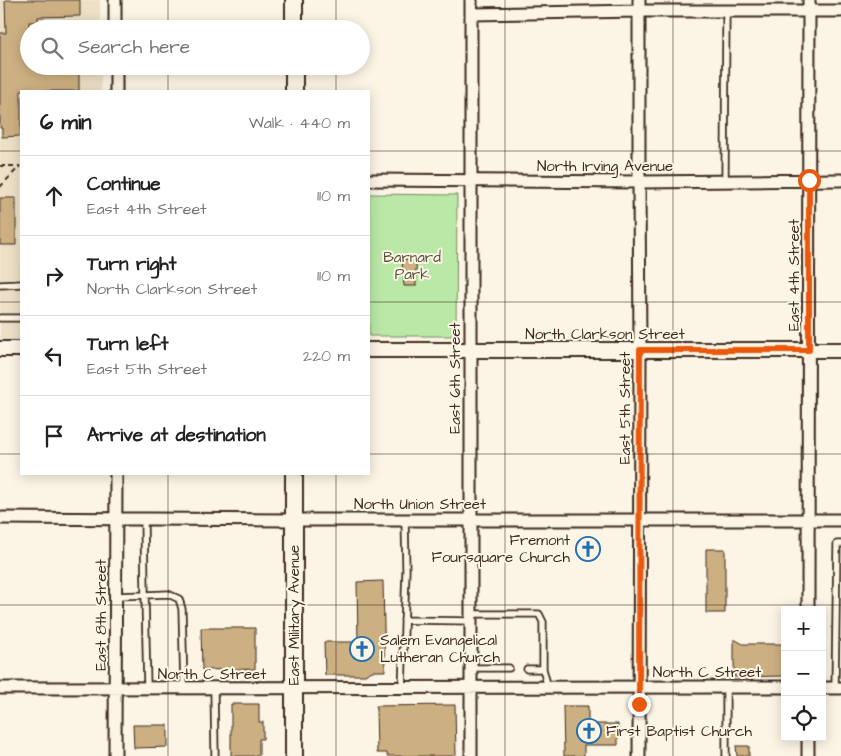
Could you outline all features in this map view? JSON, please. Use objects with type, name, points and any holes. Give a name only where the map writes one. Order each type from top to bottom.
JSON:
[{"type":"main road","points":[[293,20],[294,0]]},
{"type":"main road","points":[[294,75],[294,90]]},
{"type":"main road","name":"East Military Avenue","points":[[294,475],[294,756]]},
{"type":"street","points":[[115,0],[115,20]]},
{"type":"street","name":"East 6th Street","points":[[471,0],[471,756]]},
{"type":"street","points":[[471,14],[639,6],[726,11],[809,5],[841,11]]},
{"type":"street","name":"East 4th Street","points":[[808,606],[809,5]]},
{"type":"street","name":"East 5th Street","points":[[639,6],[639,756]]},
{"type":"street","points":[[116,75],[116,90]]},
{"type":"street","name":"North Irving Avenue","points":[[370,180],[638,182],[841,180]]},
{"type":"street","points":[[0,349],[20,349]]},
{"type":"street","name":"North Clarkson Street","points":[[370,350],[841,350]]},
{"type":"street","name":"East 8th Street","points":[[115,756],[116,475]]},
{"type":"street","name":"North Union Street","points":[[0,518],[841,520]]},
{"type":"street","name":"North C Street","points":[[0,688],[781,688]]},
{"type":"street","points":[[808,741],[808,756]]},
{"type":"lane","points":[[725,180],[726,11]]},
{"type":"lane","points":[[0,284],[20,284]]},
{"type":"lane","points":[[0,318],[20,318]]},
{"type":"lane","points":[[144,518],[147,688]]},
{"type":"lane","points":[[402,689],[406,570],[404,519]]},
{"type":"lane","points":[[838,688],[837,544],[841,544]]},
{"type":"lane","points":[[116,596],[168,594],[179,599],[182,609],[184,688]]},
{"type":"lane","points":[[404,620],[539,614],[544,629],[543,668],[548,688]]},
{"type":"lane","points":[[470,668],[510,668]]},
{"type":"lane","points":[[527,669],[543,668]]},
{"type":"lane","points":[[726,687],[726,756]]},
{"type":"lane","points":[[214,689],[215,756]]},
{"type":"path","points":[[0,166],[20,166]]},
{"type":"path","points":[[0,187],[20,167]]},
{"type":"shaded area","points":[[0,0],[100,0],[101,20],[20,20],[20,75],[101,75],[101,90],[20,90],[20,341],[0,341]]},
{"type":"green space","name":"Barnard Park","points":[[370,194],[457,195],[456,336],[370,336]]},
{"type":"building","points":[[5,0],[80,0],[80,16],[38,17],[38,20],[20,20],[20,75],[79,75],[79,90],[20,90],[20,136],[2,137],[2,128],[0,128],[0,33],[6,33]]},
{"type":"building","points":[[0,198],[16,198],[16,245],[0,245]]},
{"type":"building","points":[[402,259],[416,260],[416,286],[404,286]]},
{"type":"building","points":[[706,549],[725,549],[725,613],[706,613]]},
{"type":"building","points":[[383,581],[385,671],[372,671],[365,675],[325,675],[324,642],[358,642],[357,582]]},
{"type":"building","points":[[201,628],[255,628],[255,669],[202,670]]},
{"type":"building","points":[[734,639],[743,644],[781,644],[781,676],[734,677]]},
{"type":"building","points":[[231,704],[259,704],[259,722],[263,722],[263,739],[259,739],[259,756],[231,756]]},
{"type":"building","points":[[455,705],[456,756],[387,756],[387,753],[377,753],[376,706]]},
{"type":"building","points":[[563,706],[588,706],[588,724],[618,724],[618,745],[584,745],[584,756],[564,756]]},
{"type":"building","points":[[133,725],[168,725],[168,747],[134,748]]},
{"type":"building","points":[[736,746],[749,746],[749,756],[737,756]]},
{"type":"place","name":"Fremont Foursquare Church","points":[[588,549]]},
{"type":"place","name":"Salem Evangelical Lutheran Church","points":[[362,649]]},
{"type":"place","name":"First Baptist Church","points":[[589,731]]},
{"type":"route","points":[[639,704],[640,350],[809,350],[809,180]]}]
